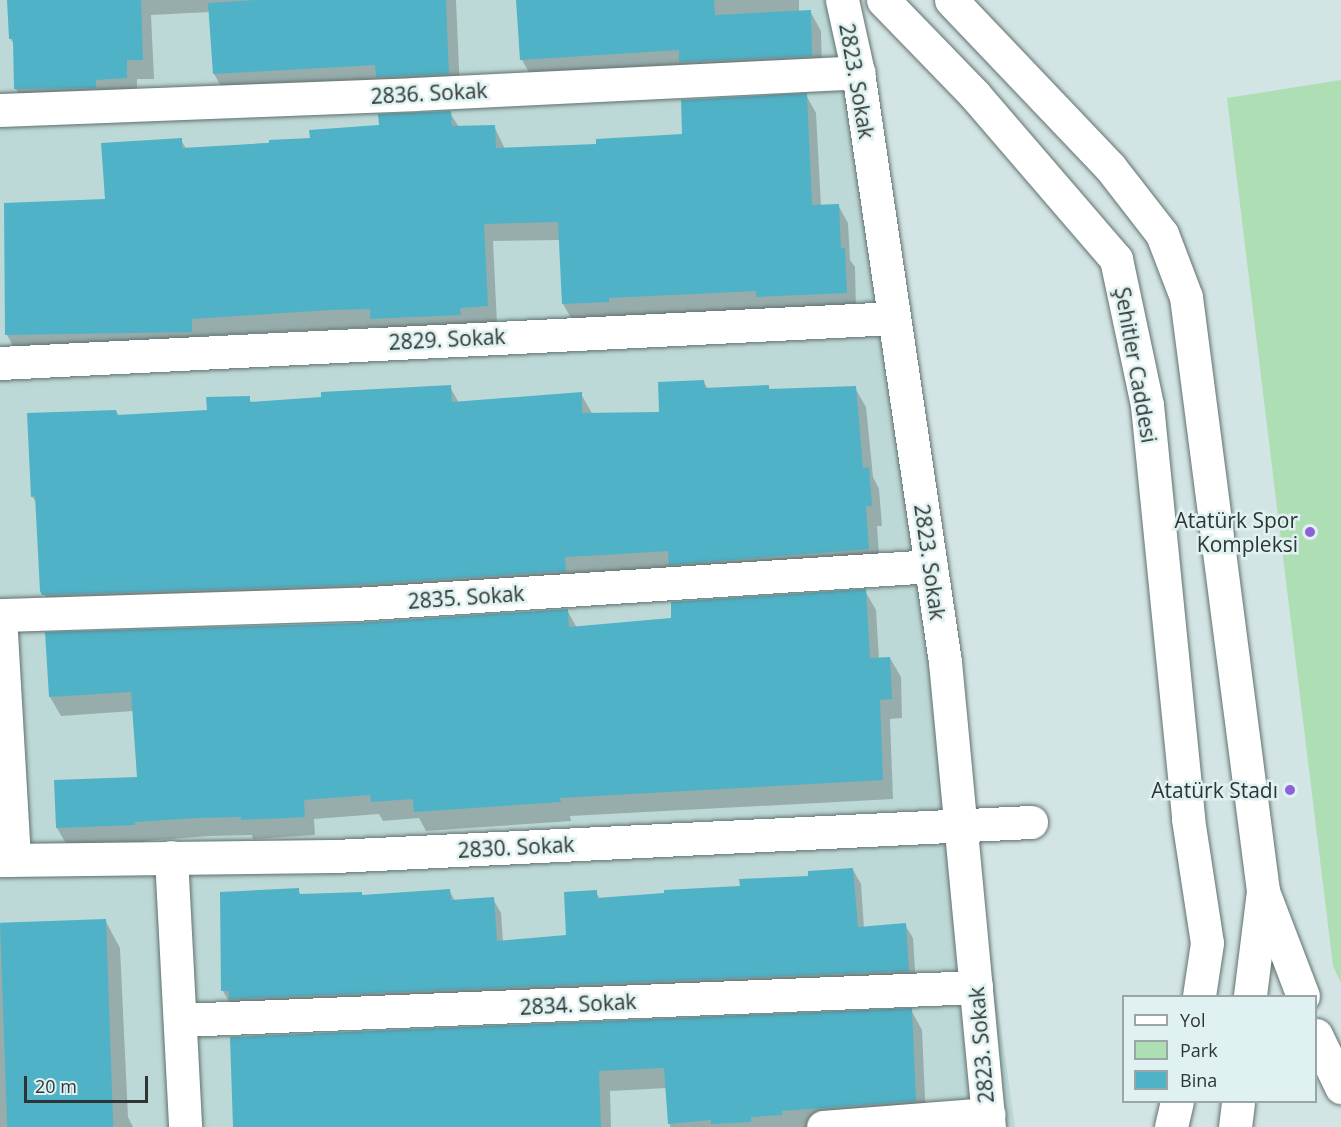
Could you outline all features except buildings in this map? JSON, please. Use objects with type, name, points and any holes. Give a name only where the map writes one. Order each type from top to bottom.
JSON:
[{"type":"street","name":"2823. Sokak","points":[[842,0],[858,72],[945,662],[989,1121]]},
{"type":"street","name":"Şehitler Caddesi","points":[[883,0],[974,94],[1116,259],[1147,405],[1188,819],[1207,943],[1198,995]]},
{"type":"street","points":[[951,0],[1110,166],[1162,234],[1186,297],[1263,891],[1303,995]]},
{"type":"street","name":"2836. Sokak","points":[[0,110],[415,94],[858,72]]},
{"type":"street","name":"2829. Sokak","points":[[0,363],[894,318]]},
{"type":"street","name":"2835. Sokak","points":[[0,615],[355,604],[931,566]]},
{"type":"street","points":[[0,615],[7,860]]},
{"type":"street","name":"2830. Sokak","points":[[7,860],[335,856],[1031,822]]},
{"type":"street","points":[[171,857],[185,1127]]},
{"type":"street","points":[[1250,995],[1263,891]]},
{"type":"street","name":"2834. Sokak","points":[[180,1020],[976,987]]},
{"type":"street","points":[[1317,1037],[1341,1087]]},
{"type":"street","points":[[1171,1127],[1177,1103]]},
{"type":"street","points":[[1235,1127],[1238,1103]]},
{"type":"street","points":[[823,1127],[989,1121]]},
{"type":"shaded area","points":[[0,0],[855,0],[1015,1127],[0,1127]]},
{"type":"green space","name":"Atatürk Spor Kompleksi","points":[[1341,80],[1341,983],[1333,966],[1227,98]]},
{"type":"place","name":"Atatürk Spor Kompleksi","points":[[1310,532]]},
{"type":"place","name":"Atatürk Stadı","points":[[1290,790]]}]
